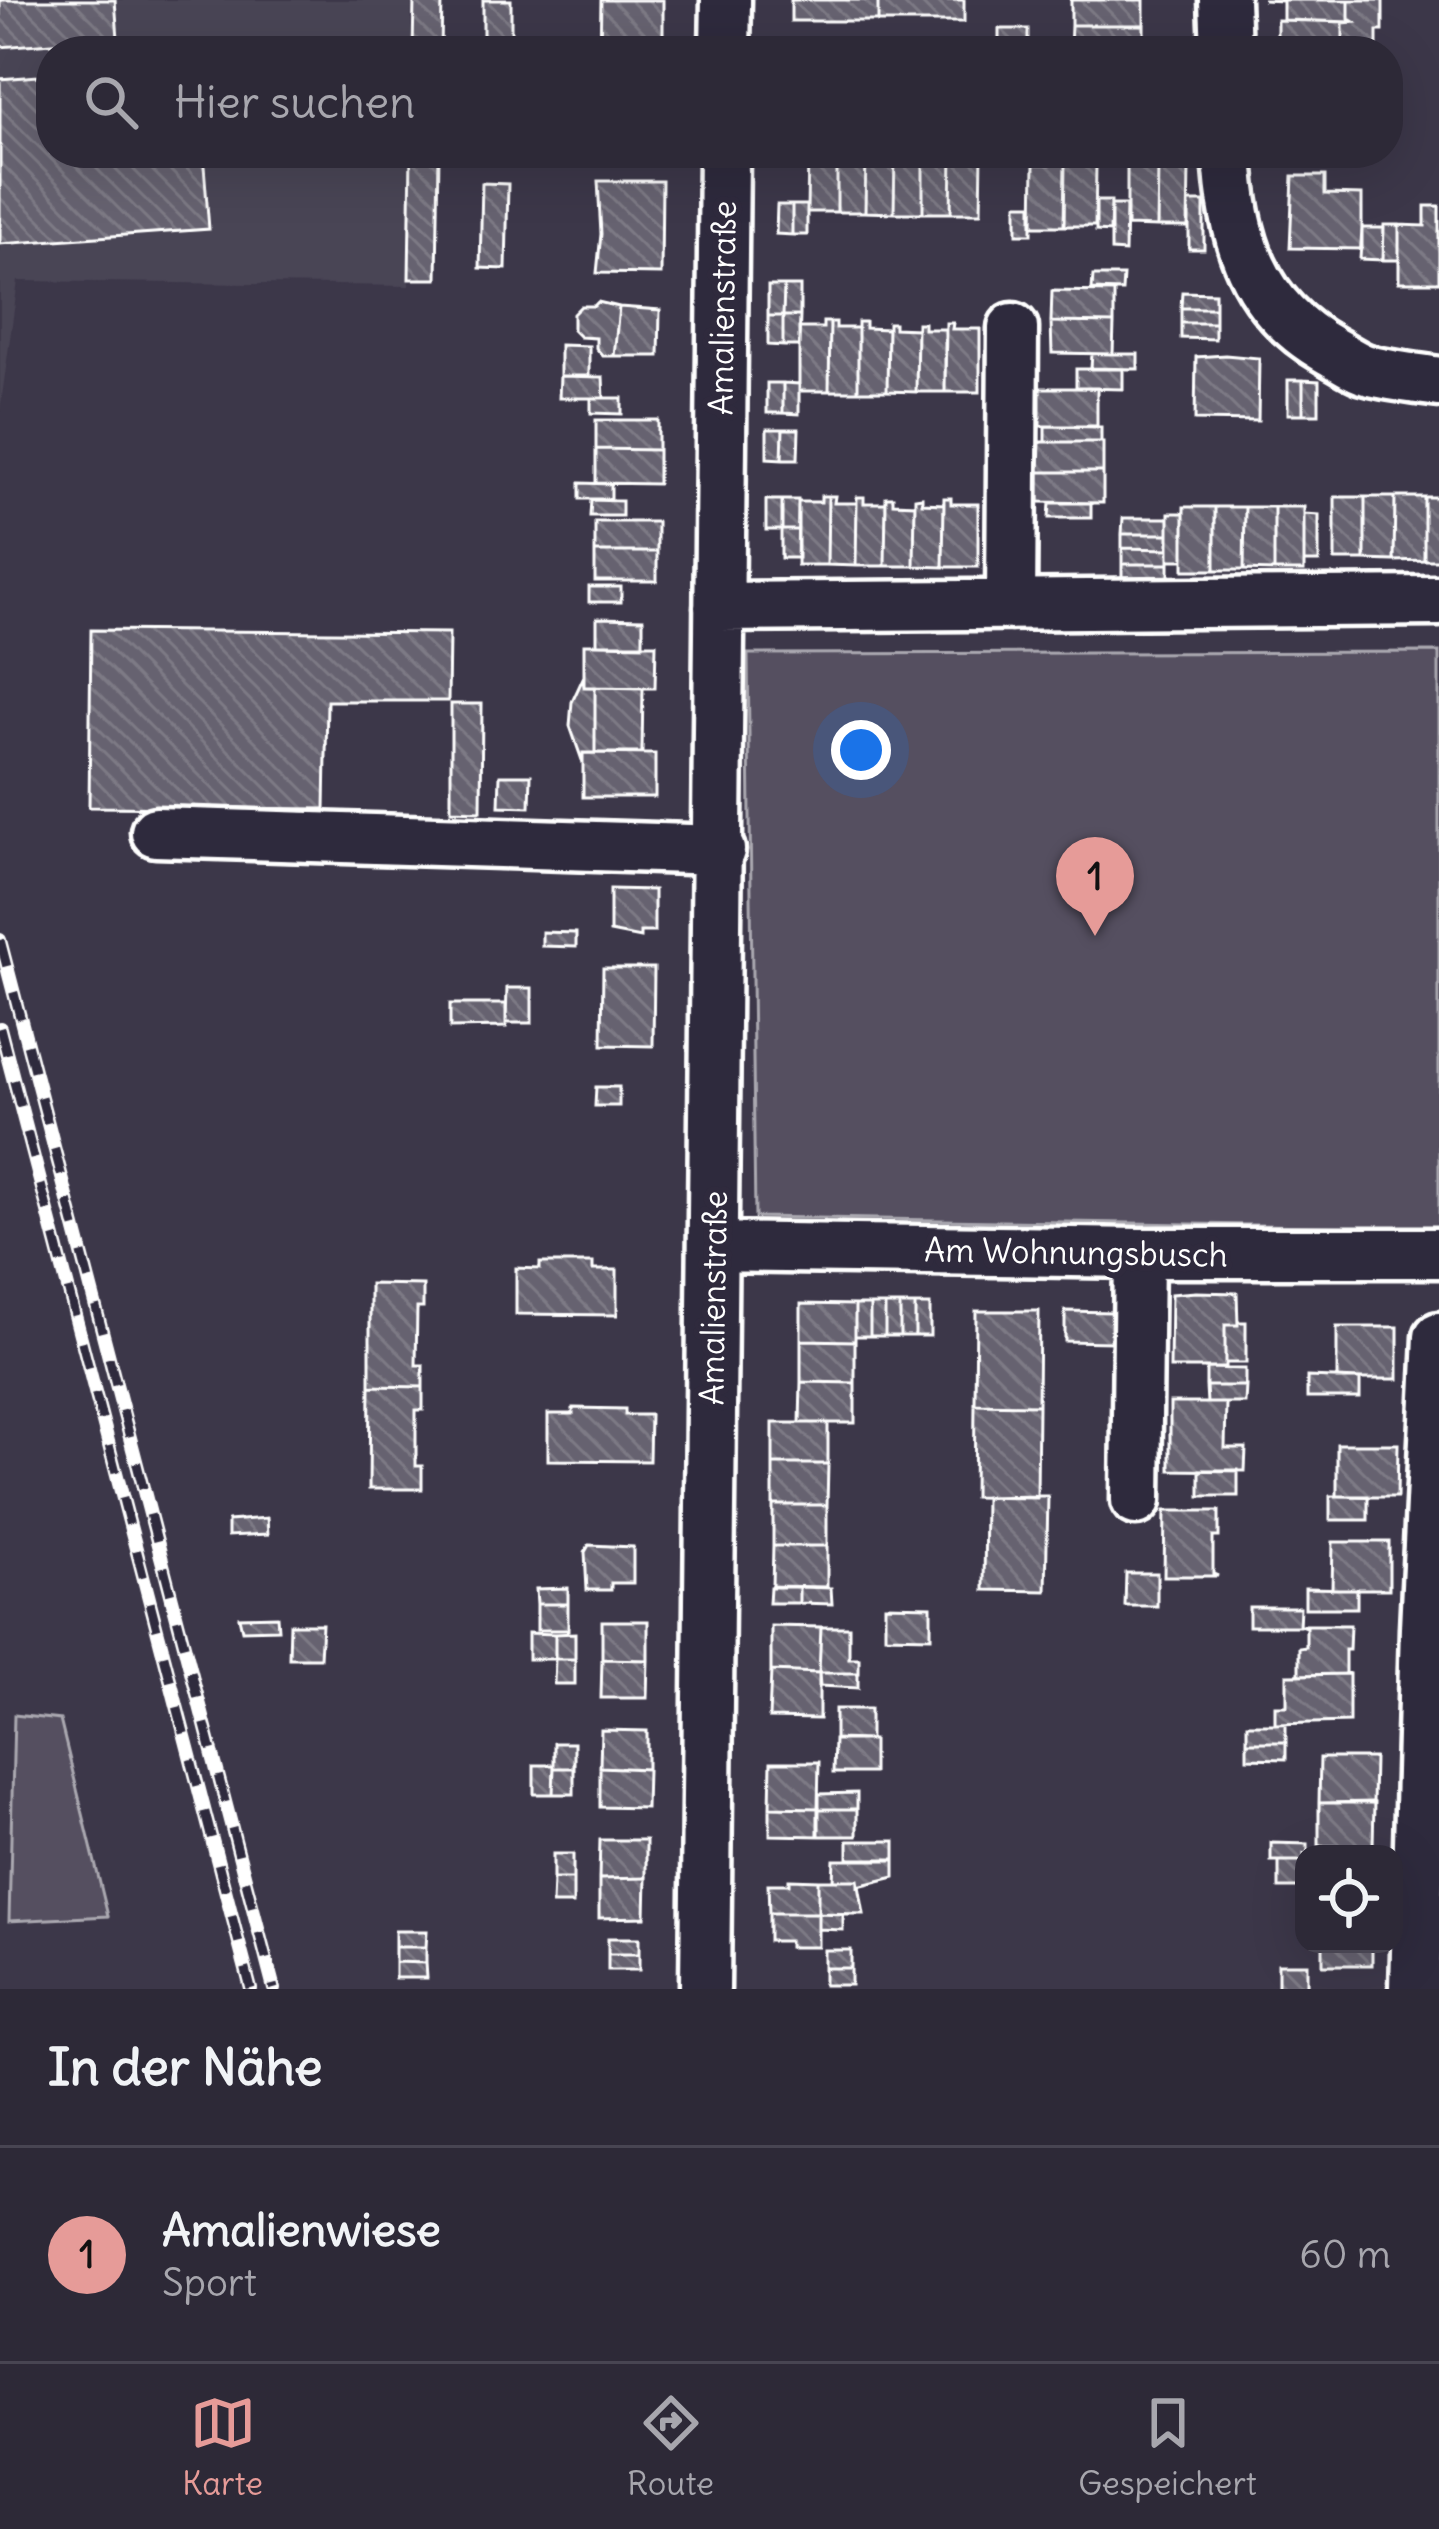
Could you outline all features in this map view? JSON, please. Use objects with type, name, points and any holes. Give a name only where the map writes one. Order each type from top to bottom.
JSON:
[{"type":"street","points":[[725,0],[725,36]]},
{"type":"street","points":[[1224,0],[1225,36]]},
{"type":"street","name":"Amalienstraße","points":[[705,1989],[724,168]]},
{"type":"street","points":[[1229,168],[1230,205],[1241,249],[1271,304],[1315,342],[1364,369],[1439,382]]},
{"type":"street","points":[[1011,604],[1013,328]]},
{"type":"street","points":[[718,607],[1439,601]]},
{"type":"street","points":[[156,832],[720,850]]},
{"type":"street","name":"Am Wohnungsbusch","points":[[714,1247],[1439,1253]]},
{"type":"street","points":[[1136,1500],[1139,1253]]},
{"type":"street","points":[[1415,1989],[1432,1628],[1439,1337]]},
{"type":"shaded area","points":[[0,0],[412,0],[411,36],[36,36],[36,168],[410,168],[409,286],[18,281],[0,411]]},
{"type":"shaded area","points":[[1439,652],[1439,1228],[755,1217],[748,654]]},
{"type":"shaded area","points":[[14,1715],[60,1720],[108,1916],[9,1921]]},
{"type":"building","points":[[0,0],[115,0],[118,36],[36,36],[36,44],[0,47]]},
{"type":"building","points":[[414,0],[442,0],[441,36],[413,36]]},
{"type":"building","points":[[483,0],[511,0],[511,36],[483,36]]},
{"type":"building","points":[[601,0],[663,0],[663,36],[600,36]]},
{"type":"building","points":[[791,0],[878,0],[878,21],[791,21]]},
{"type":"building","points":[[878,0],[964,0],[964,22],[878,22]]},
{"type":"building","points":[[1071,0],[1144,0],[1144,25],[1071,25]]},
{"type":"building","points":[[1263,0],[1349,0],[1349,19],[1354,22],[1283,20],[1283,1]]},
{"type":"building","points":[[1349,0],[1383,0],[1383,31],[1377,31],[1377,36],[1343,36],[1343,23],[1354,22],[1349,19]]},
{"type":"building","points":[[1277,20],[1348,22],[1343,23],[1343,36],[1277,36]]},
{"type":"building","points":[[1071,25],[1144,25],[1144,36],[1071,36]]},
{"type":"building","points":[[999,29],[1028,29],[1028,36],[999,36]]},
{"type":"building","points":[[36,76],[36,168],[204,168],[209,229],[0,244],[0,79]]},
{"type":"building","points":[[411,168],[439,168],[437,279],[409,279]]},
{"type":"building","points":[[808,168],[837,168],[837,212],[807,212]]},
{"type":"building","points":[[837,168],[866,168],[865,212],[837,212]]},
{"type":"building","points":[[866,168],[895,168],[894,213],[865,212]]},
{"type":"building","points":[[895,168],[923,168],[923,213],[894,213]]},
{"type":"building","points":[[923,168],[952,168],[951,213],[923,213]]},
{"type":"building","points":[[952,168],[982,168],[981,213],[951,213]]},
{"type":"building","points":[[1034,168],[1065,168],[1064,226],[1033,226]]},
{"type":"building","points":[[1065,168],[1096,168],[1095,226],[1064,226]]},
{"type":"building","points":[[1127,168],[1158,168],[1157,227],[1127,226]]},
{"type":"building","points":[[1158,168],[1189,168],[1188,227],[1157,227]]},
{"type":"building","points":[[1293,176],[1325,176],[1325,194],[1362,195],[1362,249],[1290,248]]},
{"type":"building","points":[[598,181],[662,181],[661,274],[597,273]]},
{"type":"building","points":[[482,183],[508,184],[506,269],[480,268]]},
{"type":"building","points":[[1096,201],[1111,201],[1110,232],[1096,231]]},
{"type":"building","points":[[1189,202],[1204,202],[1204,249],[1189,249]]},
{"type":"building","points":[[1017,204],[1032,204],[1032,234],[1017,234]]},
{"type":"building","points":[[777,205],[792,205],[792,235],[776,234]]},
{"type":"building","points":[[792,205],[807,205],[807,235],[792,235]]},
{"type":"building","points":[[1111,205],[1126,205],[1125,252],[1111,251]]},
{"type":"building","points":[[1425,206],[1439,206],[1439,282],[1399,282],[1399,225],[1425,226]]},
{"type":"building","points":[[1384,225],[1399,225],[1399,260],[1383,260]]},
{"type":"building","points":[[1362,228],[1384,228],[1383,260],[1360,259]]},
{"type":"building","points":[[1093,276],[1123,276],[1122,291],[1092,290]]},
{"type":"building","points":[[768,286],[784,286],[783,316],[768,316]]},
{"type":"building","points":[[784,286],[800,286],[800,316],[783,316]]},
{"type":"building","points":[[1052,291],[1114,292],[1114,323],[1051,322]]},
{"type":"building","points":[[1182,292],[1215,293],[1215,308],[1181,308]]},
{"type":"building","points":[[598,302],[619,307],[614,356],[603,356],[596,348],[596,338],[580,337],[573,330],[573,314],[581,306]]},
{"type":"building","points":[[619,307],[660,310],[659,356],[614,356]]},
{"type":"building","points":[[1181,308],[1215,308],[1215,323],[1181,323]]},
{"type":"building","points":[[768,316],[783,316],[783,346],[768,345]]},
{"type":"building","points":[[783,316],[800,316],[799,346],[783,346]]},
{"type":"building","points":[[823,322],[830,322],[829,391],[799,391],[799,328],[823,328]]},
{"type":"building","points":[[830,322],[836,322],[836,328],[858,328],[858,391],[829,391]]},
{"type":"building","points":[[858,322],[865,322],[865,328],[888,329],[887,391],[858,391]]},
{"type":"building","points":[[1051,322],[1114,323],[1113,354],[1052,353]]},
{"type":"building","points":[[888,323],[894,323],[894,328],[917,329],[916,392],[887,391]]},
{"type":"building","points":[[917,323],[924,323],[924,329],[945,329],[945,392],[916,392]]},
{"type":"building","points":[[946,323],[953,323],[952,329],[980,329],[980,392],[945,392]]},
{"type":"building","points":[[1181,323],[1215,323],[1215,339],[1181,338]]},
{"type":"building","points":[[560,345],[589,346],[589,376],[560,376]]},
{"type":"building","points":[[1092,354],[1138,354],[1138,369],[1091,368]]},
{"type":"building","points":[[1196,357],[1259,358],[1258,421],[1195,420]]},
{"type":"building","points":[[1076,369],[1123,369],[1123,389],[1076,388]]},
{"type":"building","points":[[560,376],[603,377],[604,398],[559,398]]},
{"type":"building","points":[[1288,380],[1303,380],[1303,414],[1288,414]]},
{"type":"building","points":[[1303,380],[1319,381],[1319,414],[1303,414]]},
{"type":"building","points":[[767,383],[783,383],[783,413],[767,413]]},
{"type":"building","points":[[783,383],[799,384],[799,414],[783,413]]},
{"type":"building","points":[[1040,388],[1097,388],[1097,426],[1040,426]]},
{"type":"building","points":[[591,398],[622,398],[622,414],[591,413]]},
{"type":"building","points":[[596,420],[658,420],[658,450],[596,449]]},
{"type":"building","points":[[1045,426],[1101,427],[1101,442],[1045,442]]},
{"type":"building","points":[[767,429],[783,429],[782,459],[767,458]]},
{"type":"building","points":[[783,429],[799,429],[798,459],[782,459]]},
{"type":"building","points":[[1040,442],[1103,442],[1103,472],[1039,472]]},
{"type":"building","points":[[596,449],[658,450],[658,484],[596,483]]},
{"type":"building","points":[[1039,472],[1103,472],[1103,503],[1039,502]]},
{"type":"building","points":[[580,483],[611,484],[611,499],[580,499]]},
{"type":"building","points":[[821,496],[828,496],[827,565],[797,565],[798,502],[821,502]]},
{"type":"building","points":[[828,496],[835,496],[834,503],[857,503],[856,566],[827,565]]},
{"type":"building","points":[[857,497],[864,497],[864,503],[886,503],[885,566],[856,566]]},
{"type":"building","points":[[886,497],[893,497],[893,503],[915,504],[914,566],[885,566]]},
{"type":"building","points":[[922,497],[922,503],[944,504],[943,567],[914,566],[915,498]]},
{"type":"building","points":[[1335,497],[1365,497],[1365,560],[1335,560]]},
{"type":"building","points":[[1365,497],[1395,497],[1394,561],[1365,560]]},
{"type":"building","points":[[1395,497],[1424,497],[1424,560],[1394,561]]},
{"type":"building","points":[[1424,497],[1439,497],[1439,560],[1424,560]]},
{"type":"building","points":[[944,498],[951,498],[951,504],[978,504],[978,567],[943,567]]},
{"type":"building","points":[[591,500],[622,501],[622,516],[590,516]]},
{"type":"building","points":[[766,500],[782,500],[782,530],[766,530]]},
{"type":"building","points":[[782,500],[798,500],[798,530],[782,530]]},
{"type":"building","points":[[1050,503],[1091,503],[1091,518],[1049,518]]},
{"type":"building","points":[[1184,507],[1215,507],[1215,570],[1184,570]]},
{"type":"building","points":[[1215,507],[1245,507],[1244,570],[1215,570]]},
{"type":"building","points":[[1245,507],[1274,507],[1274,571],[1244,570]]},
{"type":"building","points":[[1274,507],[1304,507],[1304,571],[1274,571]]},
{"type":"building","points":[[1169,513],[1184,513],[1184,560],[1169,560]]},
{"type":"building","points":[[1304,514],[1319,515],[1319,562],[1304,562]]},
{"type":"building","points":[[1123,518],[1169,518],[1169,534],[1122,534]]},
{"type":"building","points":[[595,522],[657,522],[657,552],[595,552]]},
{"type":"building","points":[[781,530],[798,530],[798,558],[781,558]]},
{"type":"building","points":[[1122,534],[1169,534],[1169,549],[1122,548]]},
{"type":"building","points":[[1122,548],[1169,549],[1169,564],[1122,564]]},
{"type":"building","points":[[595,552],[657,552],[657,581],[595,581]]},
{"type":"building","points":[[1122,564],[1169,564],[1169,580],[1122,579]]},
{"type":"building","points":[[589,587],[621,587],[621,602],[589,602]]},
{"type":"building","points":[[597,618],[643,619],[643,645],[597,644]]},
{"type":"building","points":[[91,630],[449,633],[448,701],[327,701],[325,809],[89,807]]},
{"type":"building","points":[[584,644],[656,644],[655,688],[584,687]]},
{"type":"building","points":[[583,678],[584,687],[595,687],[595,753],[583,753],[583,763],[570,726],[572,702]]},
{"type":"building","points":[[595,687],[643,688],[642,753],[595,753]]},
{"type":"building","points":[[451,704],[482,704],[481,811],[451,810]]},
{"type":"building","points":[[583,753],[655,754],[655,797],[583,797]]},
{"type":"building","points":[[500,775],[531,775],[530,807],[499,806]]},
{"type":"building","points":[[610,889],[654,890],[654,932],[640,932],[640,938],[610,932]]},
{"type":"building","points":[[542,932],[576,933],[576,947],[542,946]]},
{"type":"building","points":[[603,968],[654,968],[653,1046],[602,1045]]},
{"type":"building","points":[[507,988],[532,988],[532,1023],[506,1023]]},
{"type":"building","points":[[450,1004],[506,1004],[506,1027],[450,1028]]},
{"type":"building","points":[[596,1087],[619,1087],[619,1106],[595,1106]]},
{"type":"building","points":[[540,1263],[593,1263],[593,1270],[617,1270],[617,1315],[516,1314],[516,1268],[540,1269]]},
{"type":"building","points":[[370,1284],[423,1285],[423,1308],[417,1308],[416,1365],[423,1365],[423,1387],[370,1386]]},
{"type":"building","points":[[1237,1293],[1238,1325],[1225,1325],[1225,1368],[1170,1368],[1171,1294]]},
{"type":"building","points":[[801,1304],[855,1305],[855,1341],[801,1340]]},
{"type":"building","points":[[855,1305],[870,1305],[870,1336],[855,1336]]},
{"type":"building","points":[[870,1305],[885,1305],[885,1336],[870,1336]]},
{"type":"building","points":[[885,1305],[900,1305],[900,1336],[885,1336]]},
{"type":"building","points":[[900,1305],[915,1305],[915,1336],[900,1336]]},
{"type":"building","points":[[915,1305],[930,1305],[930,1336],[915,1336]]},
{"type":"building","points":[[976,1311],[1039,1311],[1038,1405],[975,1404]]},
{"type":"building","points":[[1065,1311],[1112,1312],[1112,1342],[1065,1341]]},
{"type":"building","points":[[1246,1322],[1246,1363],[1225,1363],[1225,1325]]},
{"type":"building","points":[[1337,1327],[1398,1327],[1398,1379],[1337,1379]]},
{"type":"building","points":[[801,1340],[855,1341],[855,1383],[801,1382]]},
{"type":"building","points":[[1206,1368],[1245,1369],[1245,1386],[1206,1386]]},
{"type":"building","points":[[1307,1377],[1360,1379],[1360,1398],[1307,1398]]},
{"type":"building","points":[[801,1382],[855,1383],[855,1423],[800,1423]]},
{"type":"building","points":[[370,1386],[423,1387],[423,1410],[416,1410],[416,1466],[422,1466],[422,1489],[369,1489]]},
{"type":"building","points":[[1206,1386],[1246,1386],[1245,1403],[1207,1403]]},
{"type":"building","points":[[1170,1403],[1226,1403],[1225,1448],[1246,1448],[1245,1471],[1170,1470]]},
{"type":"building","points":[[975,1404],[1038,1405],[1037,1498],[974,1497]]},
{"type":"building","points":[[573,1408],[625,1409],[625,1415],[650,1415],[649,1461],[548,1460],[548,1414],[573,1414]]},
{"type":"building","points":[[773,1423],[828,1423],[828,1464],[773,1464]]},
{"type":"building","points":[[1337,1444],[1398,1444],[1397,1497],[1337,1496]]},
{"type":"building","points":[[773,1464],[828,1464],[827,1505],[773,1505]]},
{"type":"building","points":[[1200,1470],[1238,1470],[1238,1496],[1200,1496]]},
{"type":"building","points":[[1048,1496],[1046,1591],[984,1590],[985,1497]]},
{"type":"building","points":[[1330,1496],[1368,1496],[1368,1520],[1330,1520]]},
{"type":"building","points":[[773,1505],[827,1505],[827,1546],[773,1546]]},
{"type":"building","points":[[1165,1511],[1219,1511],[1219,1537],[1213,1537],[1213,1574],[1218,1576],[1164,1576]]},
{"type":"building","points":[[267,1518],[268,1534],[228,1536],[228,1521]]},
{"type":"building","points":[[1333,1542],[1389,1542],[1389,1589],[1332,1589]]},
{"type":"building","points":[[589,1545],[633,1547],[633,1583],[611,1583],[611,1590],[587,1590],[585,1552]]},
{"type":"building","points":[[773,1546],[827,1546],[827,1587],[772,1586]]},
{"type":"building","points":[[1126,1573],[1157,1573],[1157,1606],[1125,1606]]},
{"type":"building","points":[[770,1587],[799,1587],[799,1603],[769,1603]]},
{"type":"building","points":[[799,1587],[831,1588],[832,1604],[799,1603]]},
{"type":"building","points":[[568,1588],[568,1604],[537,1604],[536,1589]]},
{"type":"building","points":[[1305,1588],[1357,1589],[1357,1608],[1305,1608]]},
{"type":"building","points":[[537,1604],[568,1604],[568,1630],[537,1630]]},
{"type":"building","points":[[885,1605],[931,1606],[931,1637],[885,1636]]},
{"type":"building","points":[[1249,1607],[1300,1607],[1299,1626],[1249,1626]]},
{"type":"building","points":[[277,1616],[278,1629],[242,1630],[239,1617]]},
{"type":"building","points":[[602,1621],[648,1621],[648,1660],[602,1659]]},
{"type":"building","points":[[290,1624],[322,1624],[320,1658],[289,1658]]},
{"type":"building","points":[[1300,1625],[1350,1625],[1349,1650],[1345,1650],[1345,1673],[1349,1674],[1299,1675],[1299,1648],[1306,1647],[1306,1627]]},
{"type":"building","points":[[771,1626],[821,1627],[819,1673],[771,1671]]},
{"type":"building","points":[[821,1627],[849,1627],[849,1658],[859,1658],[859,1673],[819,1673]]},
{"type":"building","points":[[528,1633],[555,1634],[555,1659],[528,1659]]},
{"type":"building","points":[[575,1633],[575,1659],[555,1659],[555,1634]]},
{"type":"building","points":[[555,1659],[575,1659],[575,1684],[554,1684]]},
{"type":"building","points":[[602,1659],[648,1660],[647,1698],[601,1698]]},
{"type":"building","points":[[771,1671],[819,1673],[819,1719],[769,1718]]},
{"type":"building","points":[[819,1673],[858,1673],[858,1688],[820,1686]]},
{"type":"building","points":[[1349,1674],[1349,1722],[1275,1724],[1275,1706],[1287,1706],[1287,1675]]},
{"type":"building","points":[[835,1709],[870,1709],[870,1740],[835,1739]]},
{"type":"building","points":[[1247,1724],[1286,1724],[1286,1742],[1247,1742]]},
{"type":"building","points":[[601,1730],[647,1731],[647,1769],[600,1767]]},
{"type":"building","points":[[834,1740],[873,1740],[873,1773],[833,1773]]},
{"type":"building","points":[[1247,1742],[1286,1742],[1286,1759],[1247,1758]]},
{"type":"building","points":[[554,1743],[574,1743],[574,1768],[554,1768]]},
{"type":"building","points":[[1320,1758],[1374,1758],[1373,1803],[1319,1803]]},
{"type":"building","points":[[771,1762],[819,1762],[818,1808],[770,1807]]},
{"type":"building","points":[[534,1765],[554,1765],[553,1794],[534,1794]]},
{"type":"building","points":[[600,1767],[647,1769],[646,1808],[600,1807]]},
{"type":"building","points":[[554,1768],[574,1768],[574,1794],[553,1794]]},
{"type":"building","points":[[857,1793],[857,1809],[819,1809],[819,1794]]},
{"type":"building","points":[[1374,1802],[1373,1845],[1319,1845],[1319,1803]]},
{"type":"building","points":[[770,1807],[818,1808],[818,1836],[770,1835]]},
{"type":"building","points":[[819,1809],[857,1809],[857,1836],[819,1836]]},
{"type":"building","points":[[600,1840],[646,1840],[646,1878],[599,1879]]},
{"type":"building","points":[[848,1841],[895,1841],[895,1859],[848,1859]]},
{"type":"building","points":[[1271,1843],[1308,1844],[1295,1845],[1295,1861],[1271,1861]]},
{"type":"building","points":[[553,1854],[573,1854],[573,1879],[553,1879]]},
{"type":"building","points":[[834,1860],[895,1860],[895,1877],[858,1886],[858,1880],[833,1880]]},
{"type":"building","points":[[1279,1861],[1295,1861],[1295,1888],[1279,1888]]},
{"type":"building","points":[[646,1878],[645,1917],[599,1918],[599,1879]]},
{"type":"building","points":[[553,1879],[573,1879],[573,1904],[552,1904]]},
{"type":"building","points":[[789,1879],[818,1880],[818,1913],[769,1913],[768,1884],[789,1884]]},
{"type":"building","points":[[818,1880],[858,1880],[864,1914],[818,1913]]},
{"type":"building","points":[[769,1913],[818,1913],[818,1947],[769,1941]]},
{"type":"building","points":[[818,1913],[843,1914],[843,1930],[818,1929]]},
{"type":"building","points":[[395,1931],[427,1931],[426,1947],[395,1947]]},
{"type":"building","points":[[608,1938],[639,1938],[639,1954],[608,1954]]},
{"type":"building","points":[[395,1947],[426,1947],[426,1963],[395,1962]]},
{"type":"building","points":[[824,1950],[851,1950],[851,1968],[824,1968]]},
{"type":"building","points":[[1323,1953],[1372,1953],[1372,1965],[1323,1965]]},
{"type":"building","points":[[608,1954],[639,1954],[639,1970],[608,1970]]},
{"type":"building","points":[[395,1962],[426,1963],[427,1978],[395,1978]]},
{"type":"building","points":[[1278,1964],[1307,1964],[1307,1989],[1278,1989]]},
{"type":"building","points":[[824,1968],[851,1968],[851,1985],[824,1985]]},
{"type":"railway","points":[[0,940],[274,1989]]},
{"type":"railway","points":[[0,1028],[251,1989]]},
{"type":"place","name":"Amalienwiese","points":[[1095,936]]}]
